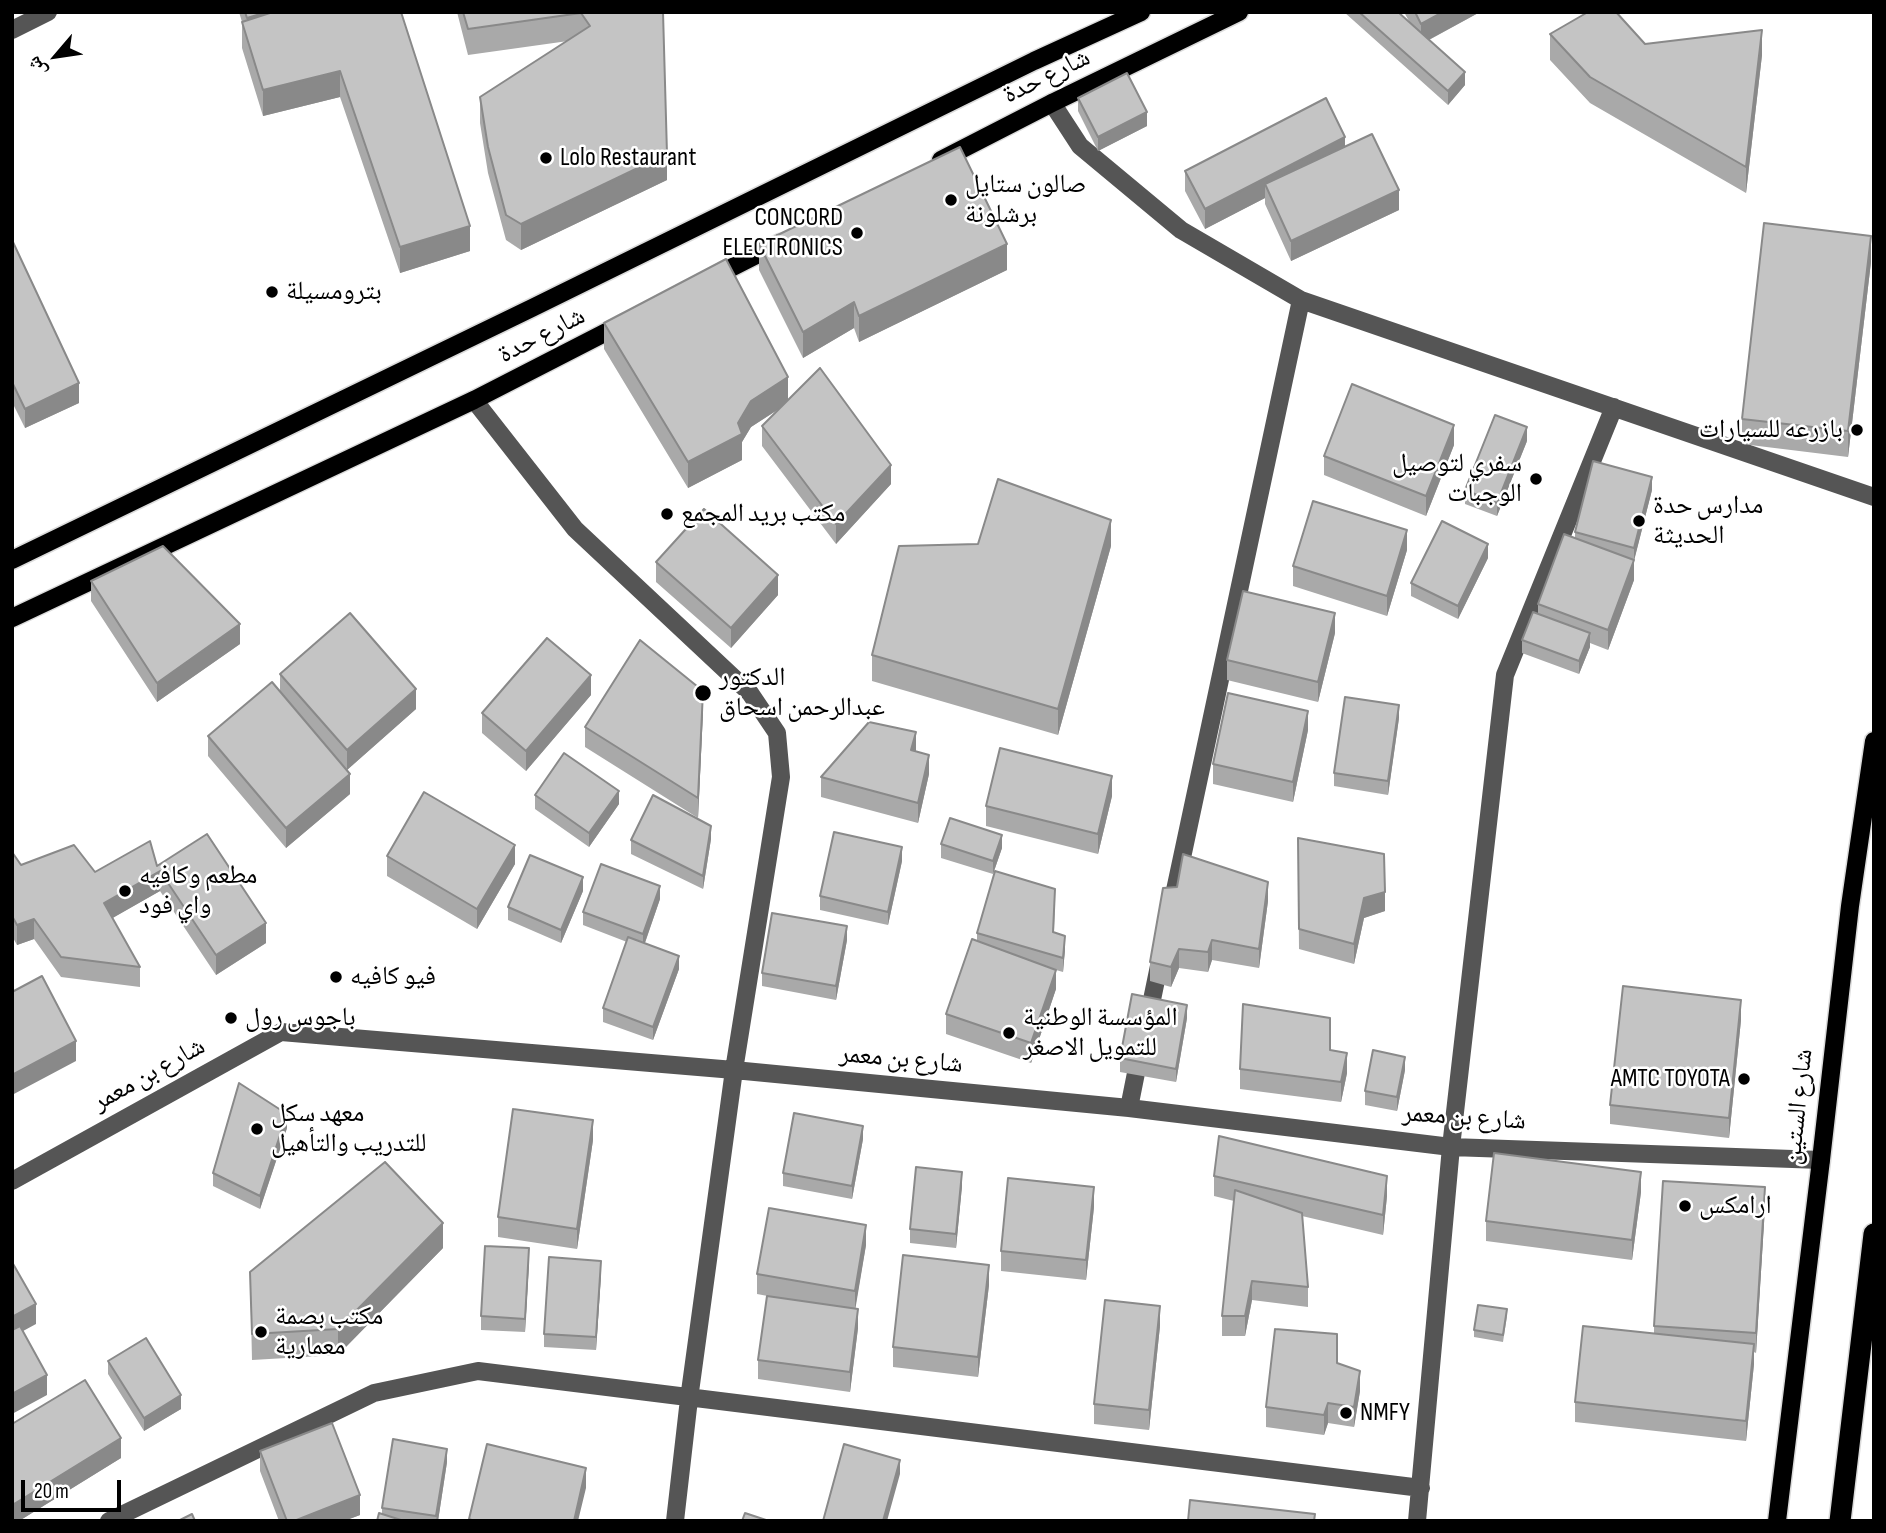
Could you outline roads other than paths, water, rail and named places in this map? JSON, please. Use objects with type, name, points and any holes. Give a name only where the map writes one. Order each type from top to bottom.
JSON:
[{"type":"highway","points":[[1840,1521],[1874,1234]]},
{"type":"main road","name":"شارع حدة","points":[[12,560],[1034,61],[1141,12]]},
{"type":"main road","name":"شارع حدة","points":[[929,166],[1239,12]]},
{"type":"main road","points":[[695,286],[794,236]]},
{"type":"main road","name":"شارع حدة","points":[[12,618],[474,400],[634,318]]},
{"type":"main road","name":"شارع الستين","points":[[1777,1521],[1850,906],[1874,741]]},
{"type":"street","points":[[12,30],[48,12]]},
{"type":"street","points":[[1052,103],[1080,146],[1181,230],[1301,300],[1874,498]]},
{"type":"street","points":[[1169,920],[1301,300]]},
{"type":"street","points":[[474,400],[575,529],[750,694],[776,733],[781,777],[734,1070],[675,1521]]},
{"type":"street","points":[[1417,1521],[1451,1147],[1505,675],[1614,407]]},
{"type":"street","points":[[1129,1108],[1163,947]]},
{"type":"street","name":"شارع بن معمر","points":[[12,1181],[281,1032],[734,1070],[1129,1108],[1451,1147],[1821,1160]]},
{"type":"street","points":[[109,1521],[374,1393],[478,1371],[1421,1488]]},
{"type":"place","name":"Lolo Restaurant","points":[[546,158]]},
{"type":"place","name":"صالون ستايل برشلونة","points":[[951,200]]},
{"type":"place","name":"CONCORD ELECTRONICS","points":[[857,233]]},
{"type":"place","name":"بترومسيلة","points":[[272,292]]},
{"type":"place","name":"بازرعه للسيارات","points":[[1857,430]]},
{"type":"place","name":"سفري لتوصيل الوجبات","points":[[1536,479]]},
{"type":"place","name":"مكتب بريد المجمع","points":[[667,514]]},
{"type":"place","name":"مدارس حدة الحديثة","points":[[1639,521]]},
{"type":"place","name":"الدكتور عبدالرحمن اسحاق","points":[[703,693]]},
{"type":"place","name":"مطعم وكافيه واي فود","points":[[125,891]]},
{"type":"place","name":"فيو كافيه","points":[[336,977]]},
{"type":"place","name":"باجوس رول","points":[[231,1018]]},
{"type":"place","name":"المؤسسة الوطنية للتمويل الاصغر","points":[[1009,1033]]},
{"type":"place","name":"AMTC TOYOTA","points":[[1744,1079]]},
{"type":"place","name":"معهد سكل للتدريب والتأهيل","points":[[257,1129]]},
{"type":"place","name":"ارامكس","points":[[1685,1206]]},
{"type":"place","name":"مكتب بصمة معمارية","points":[[261,1332]]},
{"type":"place","name":"NMFY","points":[[1346,1413]]}]
